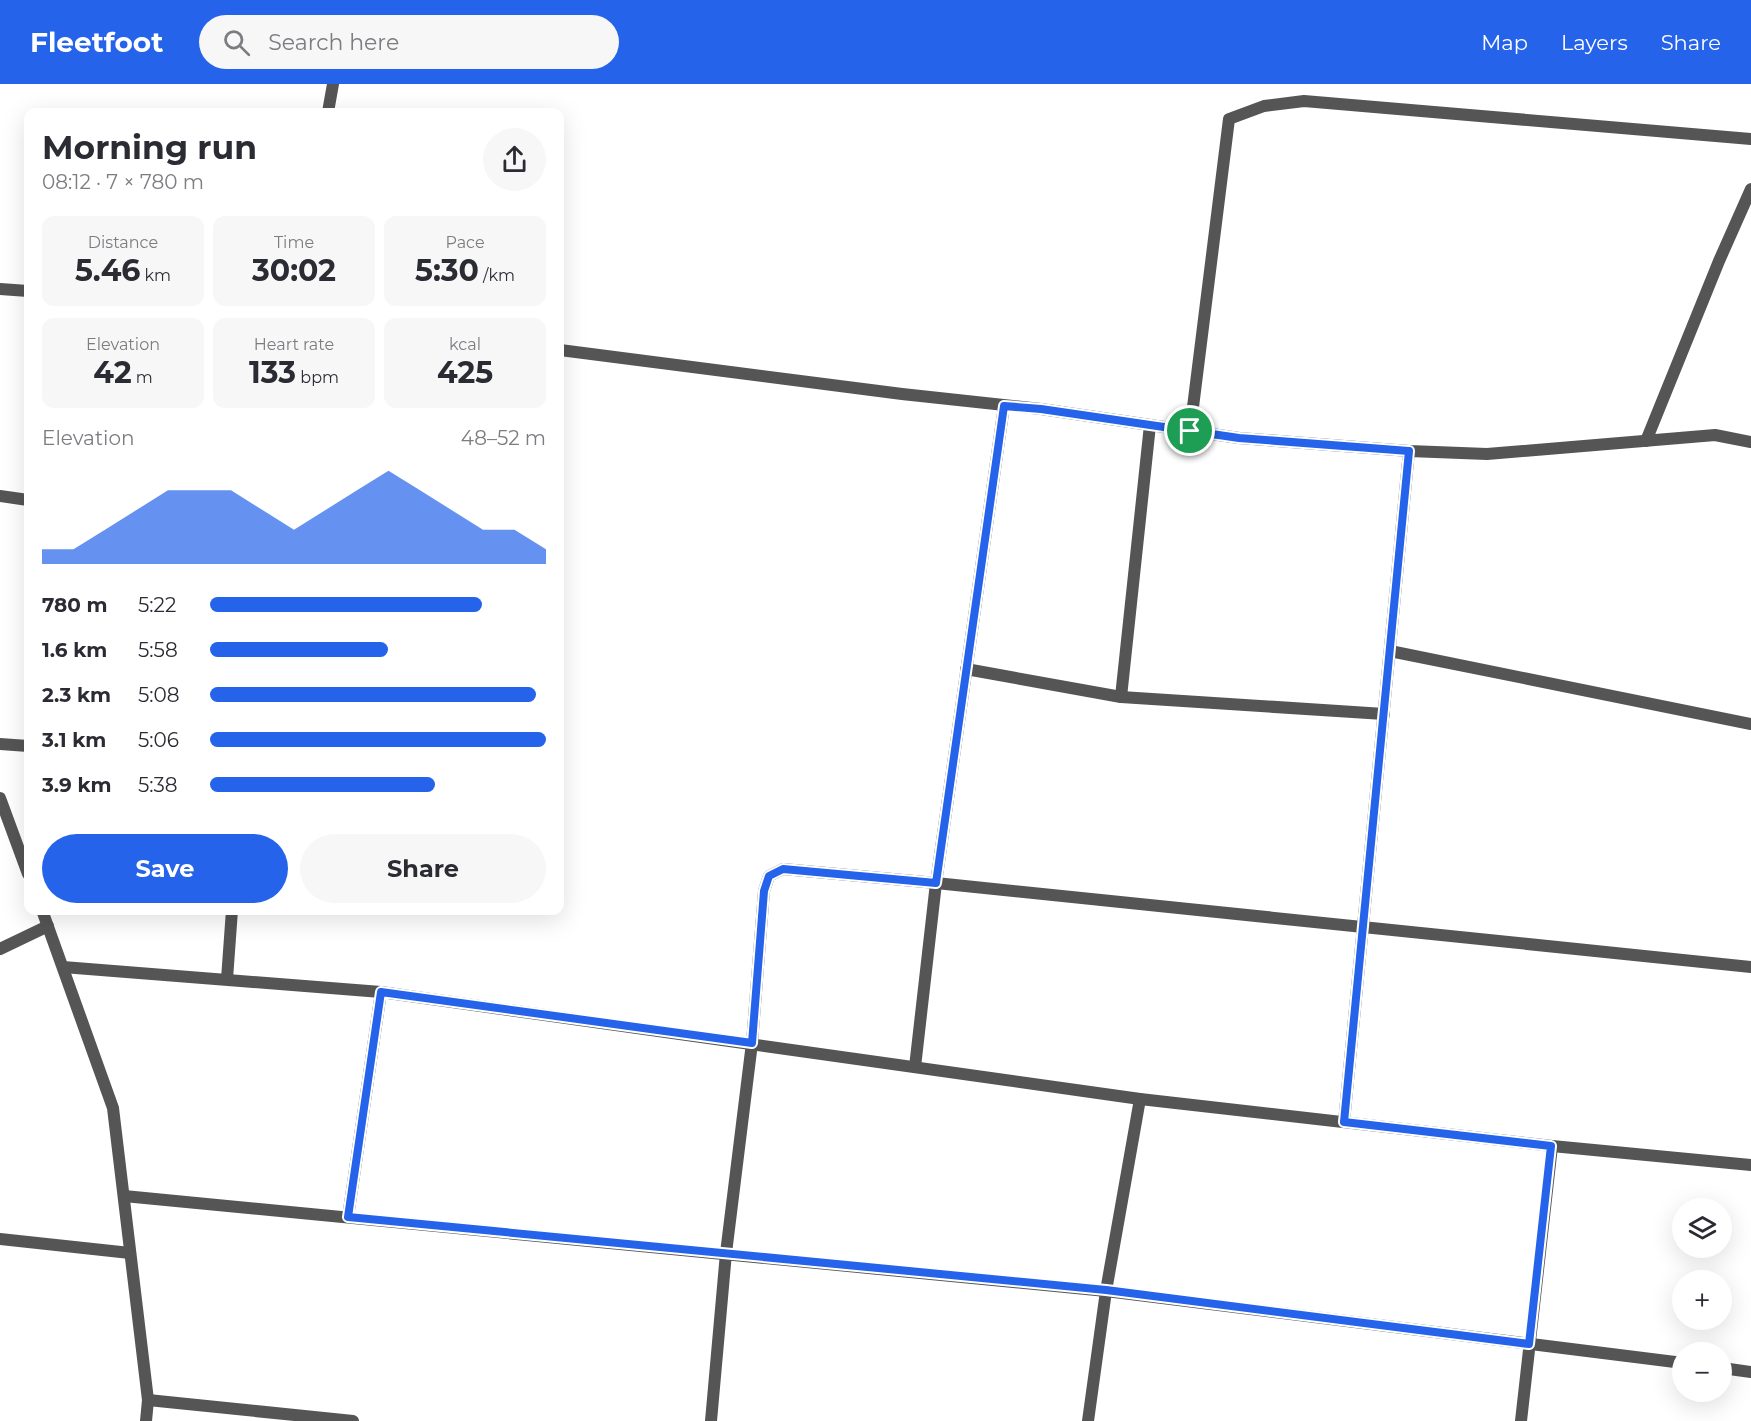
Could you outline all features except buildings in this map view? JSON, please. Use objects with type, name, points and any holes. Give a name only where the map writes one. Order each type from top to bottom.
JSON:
[{"type":"street","points":[[329,108],[333,84]]},
{"type":"street","points":[[1190,431],[1229,119],[1264,106],[1304,101],[1751,139]]},
{"type":"street","points":[[1646,441],[1719,261],[1751,189]]},
{"type":"street","points":[[0,289],[24,291]]},
{"type":"street","points":[[564,351],[891,393],[1041,409],[1239,438],[1409,451],[1487,454],[1715,435],[1751,442]]},
{"type":"street","points":[[915,1067],[936,883],[1004,406]]},
{"type":"street","points":[[1121,697],[1150,425]]},
{"type":"street","points":[[1344,1122],[1409,451]]},
{"type":"street","points":[[0,496],[24,499]]},
{"type":"street","points":[[1390,651],[1751,724]]},
{"type":"street","points":[[966,669],[1121,697],[1384,714]]},
{"type":"street","points":[[0,744],[24,746]]},
{"type":"street","points":[[0,798],[24,863]]},
{"type":"street","points":[[711,1421],[726,1253],[752,1043],[764,891],[769,876],[783,869],[1751,967]]},
{"type":"street","points":[[44,915],[113,1108],[148,1400],[146,1421]]},
{"type":"street","points":[[227,979],[232,915]]},
{"type":"street","points":[[0,949],[48,926]]},
{"type":"street","points":[[63,967],[381,992],[1140,1099],[1551,1146],[1751,1166]]},
{"type":"street","points":[[348,1217],[381,992]]},
{"type":"street","points":[[1088,1421],[1106,1290],[1140,1099]]},
{"type":"street","points":[[1521,1421],[1551,1146]]},
{"type":"street","points":[[124,1196],[1106,1290],[1672,1362]]},
{"type":"street","points":[[0,1239],[130,1253]]},
{"type":"street","points":[[1732,1369],[1751,1372]]},
{"type":"street","points":[[148,1400],[353,1421]]},
{"type":"route","points":[[1004,406],[1041,409],[1190,431],[1239,438],[1409,451],[1344,1122],[1551,1146],[1529,1344],[1106,1290],[348,1217],[381,992],[752,1043],[764,891],[769,876],[783,869],[936,883],[1004,406]]}]
